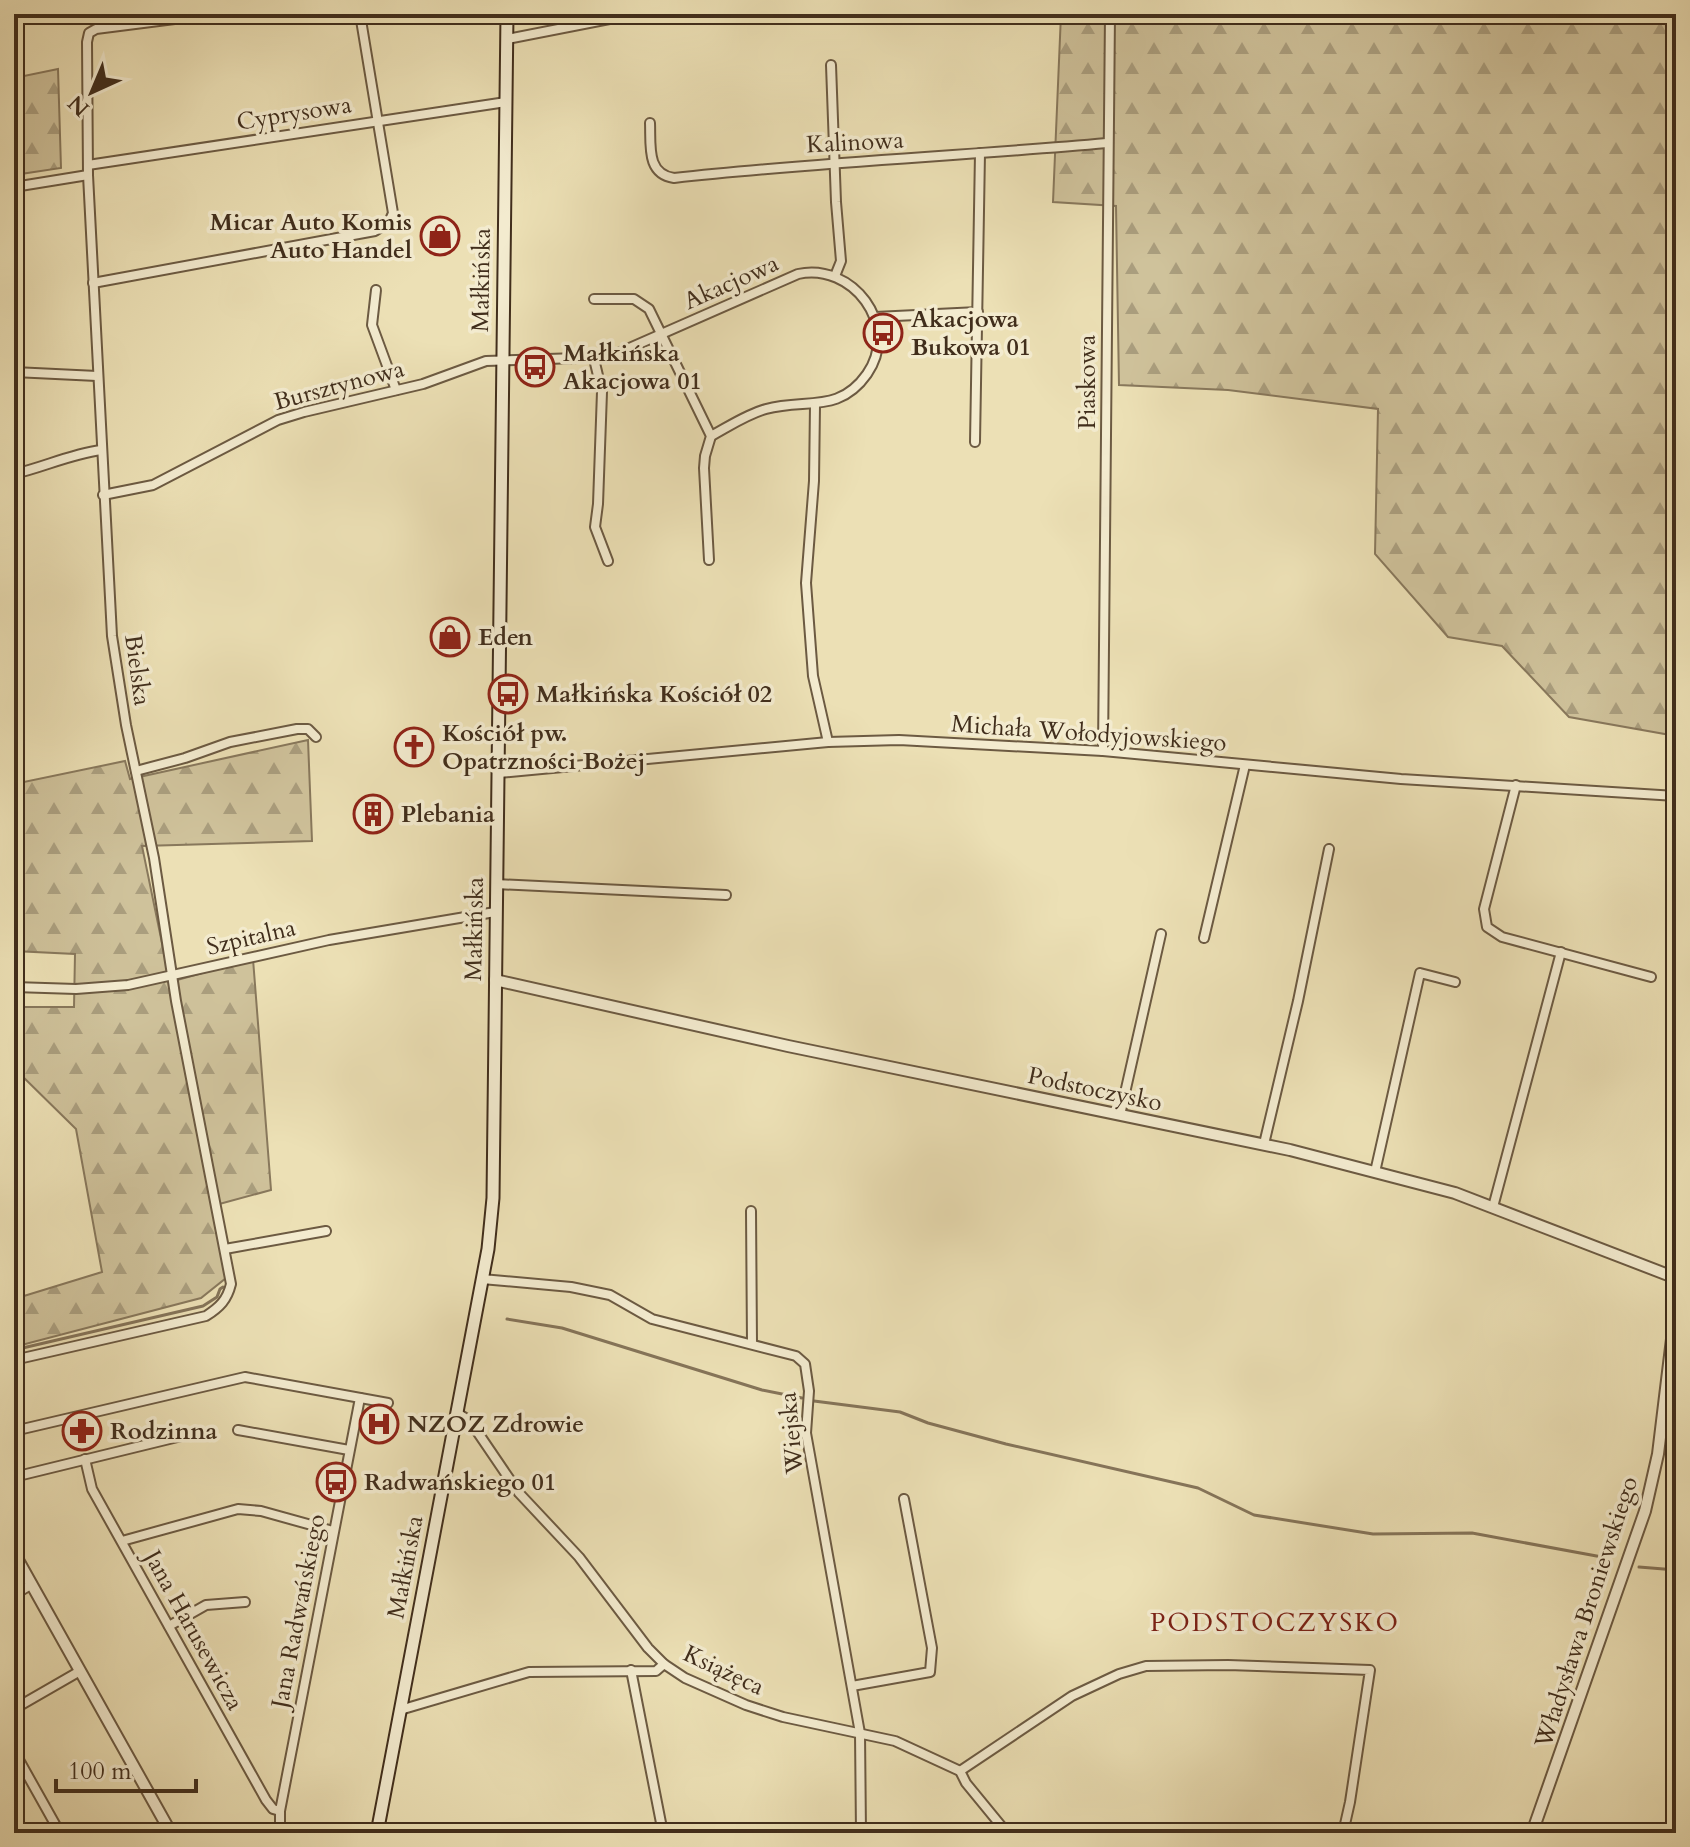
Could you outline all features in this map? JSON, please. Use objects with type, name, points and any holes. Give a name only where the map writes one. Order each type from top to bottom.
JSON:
[{"type":"main road","name":"Małkińska","points":[[377,1833],[488,1249],[493,1198],[507,14]]},
{"type":"street","name":"Bielska","points":[[14,1360],[206,1316],[224,1302],[231,1284],[112,636],[88,170],[89,33],[96,29],[214,14]]},
{"type":"street","points":[[93,283],[375,231],[389,222],[393,213],[360,14]]},
{"type":"street","points":[[507,39],[635,14]]},
{"type":"street","name":"Piaskowa","points":[[1103,751],[1110,14]]},
{"type":"street","points":[[711,436],[765,409],[815,405],[839,398],[867,374],[878,346],[875,317],[860,292],[835,276],[841,261],[831,65]]},
{"type":"street","name":"Cyprysowa","points":[[14,187],[88,170],[506,102]]},
{"type":"street","name":"Kalinowa","points":[[650,123],[654,168],[662,176],[674,178],[1107,143]]},
{"type":"street","points":[[975,442],[980,153]]},
{"type":"street","name":"Akacjowa","points":[[502,361],[614,356],[798,274],[812,272],[835,276]]},
{"type":"street","points":[[376,290],[372,325],[396,390]]},
{"type":"street","points":[[594,299],[629,299],[642,303],[651,313],[711,436],[704,468],[709,560]]},
{"type":"street","points":[[875,317],[978,312]]},
{"type":"street","points":[[594,359],[602,392],[595,527],[608,561]]},
{"type":"street","name":"Bursztynowa","points":[[103,495],[153,485],[278,420],[423,384],[486,361],[502,361]]},
{"type":"street","points":[[14,372],[97,376]]},
{"type":"street","points":[[815,405],[814,481],[806,583],[808,645],[828,742]]},
{"type":"street","points":[[14,474],[80,453],[101,450]]},
{"type":"street","points":[[136,771],[164,765],[230,742],[297,729],[308,729],[316,737]]},
{"type":"street","name":"Michała Wołodyjowskiego","points":[[499,773],[828,742],[899,740],[1103,751],[1401,779],[1676,796]]},
{"type":"street","points":[[1204,938],[1245,765]]},
{"type":"street","points":[[1516,785],[1484,919],[1493,933],[1651,977]]},
{"type":"street","points":[[1264,1144],[1298,1001],[1329,849]]},
{"type":"street","points":[[496,884],[726,895]]},
{"type":"street","name":"Szpitalna","points":[[14,987],[97,988],[172,975],[329,940],[495,912]]},
{"type":"street","points":[[1120,1115],[1161,934]]},
{"type":"street","points":[[1493,1207],[1561,952]]},
{"type":"street","points":[[1375,1172],[1420,973],[1455,982]]},
{"type":"street","name":"Podstoczysko","points":[[495,980],[788,1046],[1264,1144],[1422,1183],[1676,1278]]},
{"type":"street","points":[[751,1211],[752,1343]]},
{"type":"street","points":[[225,1249],[326,1231]]},
{"type":"street","name":"Wiejska","points":[[482,1279],[571,1287],[610,1295],[631,1304],[652,1319],[752,1343],[796,1356],[805,1364],[809,1391],[806,1433],[860,1733],[861,1833]]},
{"type":"street","name":"Władysława Broniewskiego","points":[[1532,1833],[1645,1511],[1670,1390],[1676,1306]]},
{"type":"street","points":[[14,1431],[245,1377],[388,1403]]},
{"type":"street","name":"Jana Radwańskiego","points":[[280,1833],[280,1811],[360,1398]]},
{"type":"street","name":"Książęca","points":[[456,1412],[470,1421],[519,1493],[579,1557],[648,1648],[664,1664],[685,1678],[746,1705],[783,1717],[895,1741],[960,1771]]},
{"type":"street","points":[[238,1430],[349,1450]]},
{"type":"street","points":[[14,1477],[194,1433]]},
{"type":"street","name":"Jana Harusewicza","points":[[85,1459],[92,1489],[266,1800],[273,1809],[280,1811]]},
{"type":"street","points":[[852,1686],[930,1672],[932,1648],[904,1499]]},
{"type":"street","points":[[122,1541],[238,1509],[261,1511],[333,1531]]},
{"type":"street","points":[[14,1553],[171,1833]]},
{"type":"street","points":[[14,1595],[32,1584]]},
{"type":"street","points":[[169,1626],[206,1605],[245,1602]]},
{"type":"street","points":[[400,1710],[529,1672],[656,1671],[664,1664]]},
{"type":"street","points":[[1007,1833],[966,1783],[960,1771],[1072,1696],[1119,1674],[1146,1666],[1228,1665],[1370,1670],[1343,1833]]},
{"type":"street","points":[[631,1670],[663,1833]]},
{"type":"street","points":[[14,1709],[80,1671]]},
{"type":"street","points":[[14,1751],[60,1833]]},
{"type":"green space","points":[[1061,14],[1676,14],[1676,736],[1569,717],[1502,646],[1448,637],[1375,554],[1378,409],[1228,390],[1119,385],[1116,206],[1053,202]]},
{"type":"green space","points":[[58,69],[61,168],[14,175],[14,78]]},
{"type":"green space","points":[[308,740],[312,841],[142,846],[170,982],[253,959],[271,1190],[212,1206],[226,1278],[201,1298],[14,1347],[14,1299],[102,1272],[76,1129],[14,1068],[14,1007],[74,1007],[75,954],[14,951],[14,784],[125,761],[130,779]]},
{"type":"waterway","points":[[14,1350],[203,1306],[217,1297],[223,1287]]},
{"type":"waterway","points":[[507,1319],[562,1328],[762,1390],[802,1398]]},
{"type":"waterway","points":[[814,1401],[900,1412],[928,1423],[1006,1444],[1198,1488],[1254,1515],[1373,1534],[1472,1533],[1602,1557]]},
{"type":"waterway","points":[[1639,1567],[1676,1570]]},
{"type":"place","name":"Micar Auto Komis Auto Handel","points":[[440,236]]},
{"type":"place","name":"Akacjowa Bukowa 01","points":[[883,333]]},
{"type":"place","name":"Małkińska Akacjowa 01","points":[[535,367]]},
{"type":"place","name":"Eden","points":[[450,637]]},
{"type":"place","name":"Małkińska Kościół 02","points":[[508,694]]},
{"type":"place","name":"Kościół pw. Opatrzności Bożej","points":[[414,747]]},
{"type":"place","name":"Plebania","points":[[373,814]]},
{"type":"place","name":"NZOZ Zdrowie","points":[[379,1424]]},
{"type":"place","name":"Rodzinna","points":[[82,1431]]},
{"type":"place","name":"Radwańskiego 01","points":[[336,1482]]},
{"type":"district","name":"PODSTOCZYSKO","points":[[1275,1622]]}]
